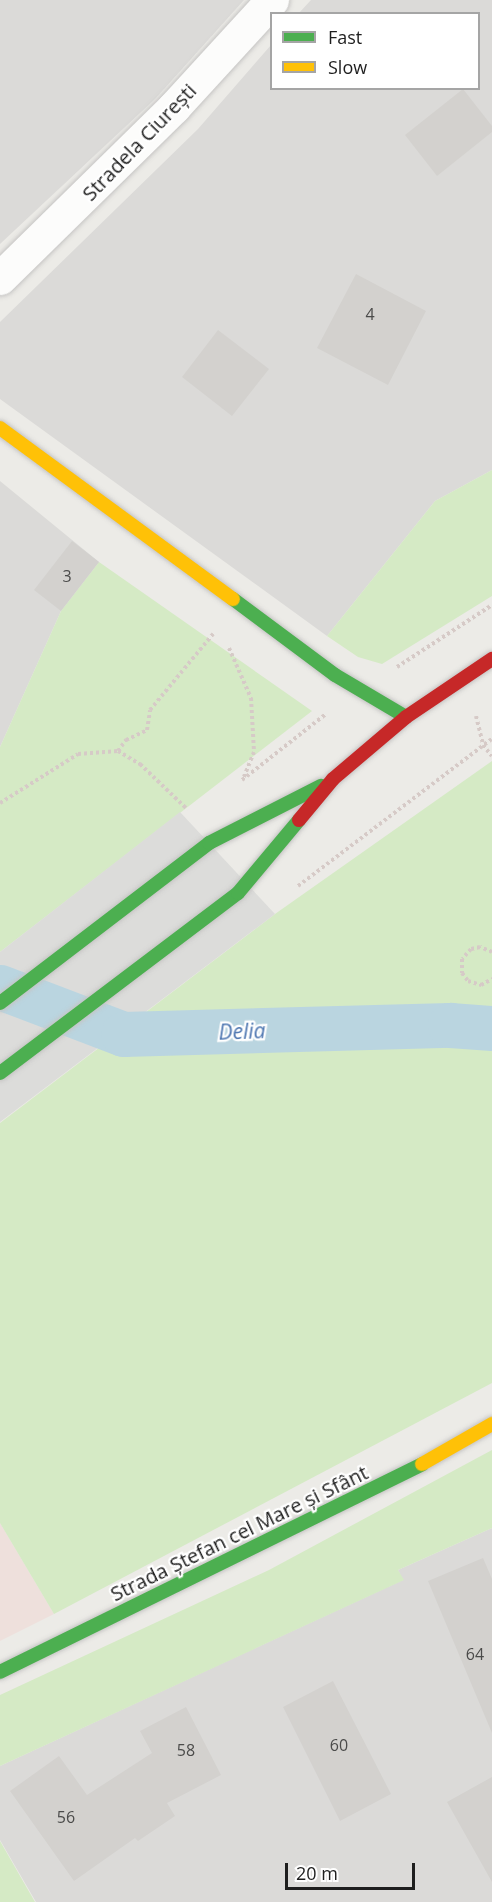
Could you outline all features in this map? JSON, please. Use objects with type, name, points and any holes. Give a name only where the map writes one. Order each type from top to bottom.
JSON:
[{"type":"main road","points":[[0,428],[335,675],[406,717]]},
{"type":"main road","points":[[0,1073],[238,893],[333,779],[406,717],[492,659]]},
{"type":"main road","points":[[0,1003],[209,843],[333,779]]},
{"type":"main road","name":"Strada Ștefan cel Mare și Sfânt","points":[[0,1672],[445,1453],[492,1424]]},
{"type":"street","name":"Stradela Ciurești","points":[[0,278],[174,107],[272,0]]},
{"type":"path","points":[[236,784],[361,690],[492,605]]},
{"type":"path","points":[[118,751],[126,741],[147,730],[150,710],[217,629],[240,667],[251,698],[254,752],[244,778]]},
{"type":"path","points":[[288,894],[492,739]]},
{"type":"path","points":[[483,745],[492,756]]},
{"type":"path","points":[[0,803],[78,754],[118,751],[140,764],[194,815]]},
{"type":"path","points":[[491,949],[471,949],[462,959],[462,973],[468,981],[481,985],[492,979]]},
{"type":"shaded area","points":[[0,0],[244,0],[155,99],[0,244]]},
{"type":"shaded area","points":[[311,0],[492,0],[492,470],[435,501],[327,636],[0,399],[0,322],[198,129],[270,46],[270,90],[480,90],[480,12],[300,12]]},
{"type":"shaded area","points":[[0,481],[99,562],[61,611],[0,747]]},
{"type":"shaded area","points":[[0,1523],[54,1614],[0,1641]]},
{"type":"shaded area","points":[[492,1528],[492,1902],[36,1902],[0,1840],[0,1766],[403,1580],[398,1570]]},
{"type":"green space","points":[[492,470],[492,596],[382,664],[358,657],[327,636],[435,501]]},
{"type":"green space","points":[[99,562],[312,711],[0,952],[0,747],[61,611]]},
{"type":"green space","points":[[492,761],[492,1383],[54,1614],[0,1523],[0,1123],[275,914]]},
{"type":"green space","points":[[492,1450],[492,1528],[398,1570],[404,1580],[0,1766],[0,1695],[269,1570]]},
{"type":"green space","points":[[0,1841],[35,1902],[0,1902]]},
{"type":"pier","points":[[180,812],[275,914],[0,1122],[0,952]]},
{"type":"building","points":[[462,90],[492,126],[492,132],[437,176],[405,135]]},
{"type":"building","points":[[356,274],[426,311],[388,385],[317,348]]},
{"type":"building","points":[[218,330],[269,369],[232,416],[182,377]]},
{"type":"building","points":[[72,541],[99,562],[61,611],[34,590]]},
{"type":"building","points":[[483,1558],[492,1579],[492,1733],[428,1581]]},
{"type":"building","points":[[333,1681],[391,1794],[340,1821],[283,1707]]},
{"type":"building","points":[[186,1707],[221,1775],[167,1803],[175,1816],[138,1841],[135,1838],[74,1881],[10,1791],[59,1756],[87,1795],[152,1753],[140,1731]]},
{"type":"building","points":[[492,1777],[492,1882],[447,1802]]},
{"type":"waterway","name":"Delia","points":[[0,987],[123,1034],[450,1025],[492,1028]]},
{"type":"traffic: fast","points":[[233,599],[335,675],[406,717]]},
{"type":"traffic: fast","points":[[0,1003],[209,843],[321,786]]},
{"type":"traffic: fast","points":[[0,1073],[238,893],[299,820]]},
{"type":"traffic: fast","points":[[0,1672],[422,1464]]},
{"type":"traffic: slow","points":[[0,428],[233,599]]},
{"type":"traffic: slow","points":[[422,1464],[492,1424]]},
{"type":"traffic: jam","points":[[299,820],[333,779],[406,717],[492,659]]}]
